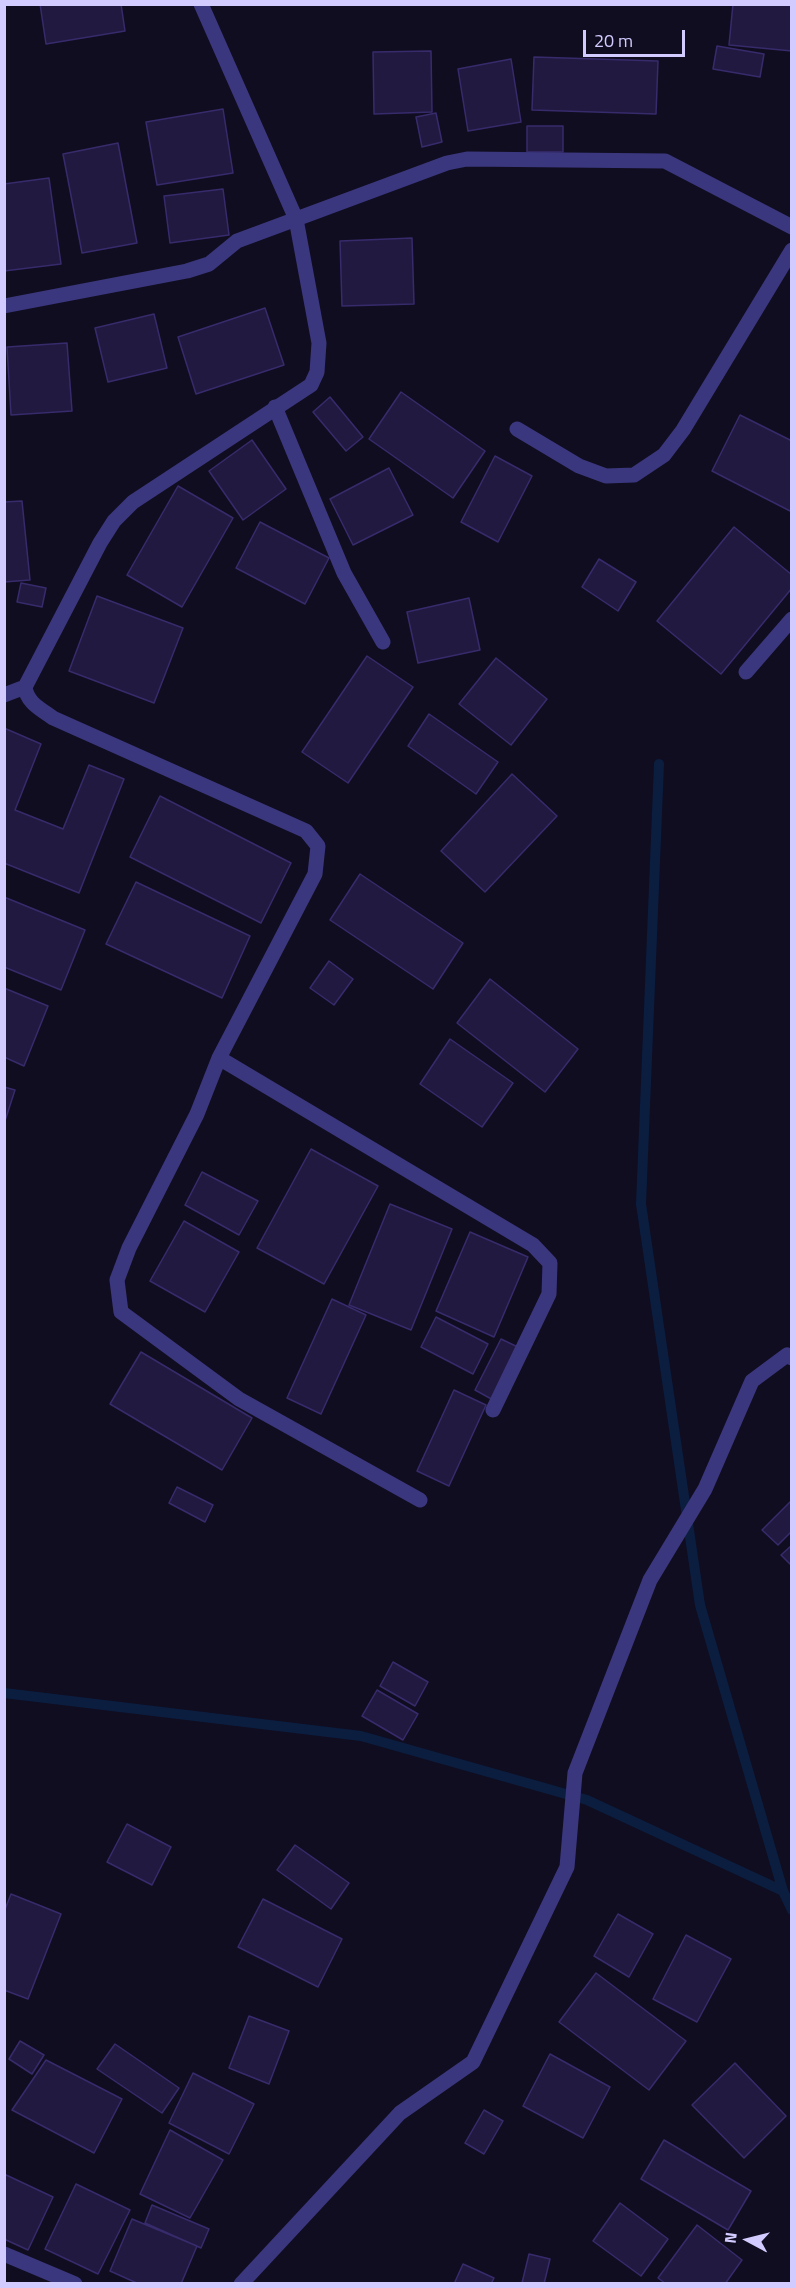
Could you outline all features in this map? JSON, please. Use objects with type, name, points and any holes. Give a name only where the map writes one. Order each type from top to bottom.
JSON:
[{"type":"street","points":[[201,4],[296,219],[319,344],[317,372],[311,385],[133,502],[114,521],[100,543],[26,687],[27,696],[33,704],[53,718],[306,831],[318,846],[315,874],[219,1058],[197,1114],[129,1248],[117,1280],[121,1312],[239,1399],[420,1500]]},
{"type":"street","points":[[4,306],[187,271],[209,264],[237,241],[447,163],[467,159],[665,161],[792,227]]},
{"type":"street","points":[[518,429],[579,466],[606,476],[634,475],[664,455],[683,430],[792,250]]},
{"type":"street","points":[[275,407],[344,573],[383,642]]},
{"type":"street","points":[[746,672],[792,619]]},
{"type":"street","points":[[4,685],[26,687]]},
{"type":"street","points":[[4,695],[26,687]]},
{"type":"street","points":[[219,1058],[533,1245],[550,1263],[549,1294],[493,1410]]},
{"type":"street","points":[[241,2283],[400,2113],[473,2062],[567,1867],[575,1773],[650,1581],[705,1489],[752,1381],[787,1355],[792,1358]]},
{"type":"street","points":[[4,2254],[75,2283]]},
{"type":"building","points":[[40,4],[121,4],[125,31],[46,44]]},
{"type":"building","points":[[733,4],[792,4],[792,51],[729,45]]},
{"type":"building","points":[[717,46],[764,54],[760,77],[713,69]]},
{"type":"building","points":[[431,51],[432,112],[374,114],[373,52]]},
{"type":"building","points":[[534,57],[658,61],[656,114],[532,110]]},
{"type":"building","points":[[511,59],[521,122],[468,131],[458,69]]},
{"type":"building","points":[[223,109],[233,173],[157,185],[146,122]]},
{"type":"building","points":[[436,113],[442,142],[422,147],[416,117]]},
{"type":"building","points":[[527,126],[563,126],[563,152],[527,152]]},
{"type":"building","points":[[118,143],[137,243],[82,253],[63,154]]},
{"type":"building","points":[[49,178],[61,264],[4,271],[4,184]]},
{"type":"building","points":[[223,189],[229,235],[170,243],[164,196]]},
{"type":"building","points":[[412,238],[414,304],[342,306],[340,241]]},
{"type":"building","points":[[265,308],[284,365],[196,394],[178,337]]},
{"type":"building","points":[[154,314],[167,368],[108,382],[95,328]]},
{"type":"building","points":[[67,343],[72,411],[11,415],[7,347]]},
{"type":"building","points":[[401,392],[485,451],[453,498],[369,439]]},
{"type":"building","points":[[330,397],[363,437],[346,451],[313,412]]},
{"type":"building","points":[[740,415],[792,441],[792,512],[712,471]]},
{"type":"building","points":[[252,440],[286,489],[243,520],[209,471]]},
{"type":"building","points":[[495,456],[532,476],[498,542],[461,522]]},
{"type":"building","points":[[389,468],[413,515],[353,545],[330,499]]},
{"type":"building","points":[[178,486],[233,518],[182,607],[127,575]]},
{"type":"building","points":[[22,501],[30,580],[4,582],[4,502]]},
{"type":"building","points":[[260,522],[329,558],[305,604],[236,568]]},
{"type":"building","points":[[734,527],[792,575],[792,588],[721,674],[657,621]]},
{"type":"building","points":[[599,559],[636,582],[618,611],[582,587]]},
{"type":"building","points":[[21,583],[46,588],[42,607],[17,602]]},
{"type":"building","points":[[97,596],[183,628],[154,703],[69,671]]},
{"type":"building","points":[[469,598],[480,650],[418,663],[407,612]]},
{"type":"building","points":[[367,656],[413,687],[348,783],[302,752]]},
{"type":"building","points":[[496,658],[547,699],[511,745],[459,704]]},
{"type":"building","points":[[429,714],[498,762],[476,794],[408,746]]},
{"type":"building","points":[[4,728],[41,744],[15,810],[63,829],[89,765],[124,779],[79,893],[4,863]]},
{"type":"building","points":[[512,774],[557,816],[485,892],[441,851]]},
{"type":"building","points":[[160,796],[291,863],[261,923],[130,857]]},
{"type":"building","points":[[360,874],[463,943],[433,989],[330,920]]},
{"type":"building","points":[[136,882],[250,936],[222,998],[106,944]]},
{"type":"building","points":[[4,897],[85,930],[61,990],[4,967]]},
{"type":"building","points":[[329,961],[353,979],[334,1005],[310,988]]},
{"type":"building","points":[[490,979],[578,1049],[545,1092],[457,1023]]},
{"type":"building","points":[[4,988],[48,1006],[24,1066],[4,1057]]},
{"type":"building","points":[[450,1039],[513,1083],[482,1127],[420,1084]]},
{"type":"building","points":[[4,1087],[15,1090],[4,1124]]},
{"type":"building","points":[[311,1149],[378,1186],[324,1284],[257,1248]]},
{"type":"building","points":[[202,1172],[258,1201],[239,1235],[185,1205]]},
{"type":"building","points":[[390,1204],[452,1229],[411,1330],[349,1305]]},
{"type":"building","points":[[184,1221],[239,1252],[205,1312],[150,1281]]},
{"type":"building","points":[[470,1232],[528,1257],[494,1337],[436,1311]]},
{"type":"building","points":[[332,1299],[366,1315],[321,1414],[287,1398]]},
{"type":"building","points":[[436,1317],[488,1344],[473,1374],[421,1347]]},
{"type":"building","points":[[501,1339],[522,1349],[495,1401],[475,1390]]},
{"type":"building","points":[[141,1352],[252,1418],[222,1470],[110,1404]]},
{"type":"building","points":[[454,1390],[486,1405],[449,1486],[417,1471]]},
{"type":"building","points":[[177,1487],[213,1505],[205,1522],[169,1503]]},
{"type":"building","points":[[792,1500],[792,1531],[778,1545],[762,1530]]},
{"type":"building","points":[[792,1545],[792,1566],[781,1555]]},
{"type":"building","points":[[393,1662],[428,1682],[415,1706],[380,1686]]},
{"type":"building","points":[[377,1690],[418,1714],[403,1740],[362,1716]]},
{"type":"building","points":[[127,1824],[171,1847],[152,1885],[107,1862]]},
{"type":"building","points":[[295,1845],[349,1883],[331,1909],[277,1870]]},
{"type":"building","points":[[11,1894],[61,1914],[28,1999],[4,1990],[4,1912]]},
{"type":"building","points":[[263,1899],[342,1939],[318,1987],[238,1947]]},
{"type":"building","points":[[618,1914],[653,1934],[629,1977],[594,1956]]},
{"type":"building","points":[[686,1935],[731,1959],[697,2022],[653,1999]]},
{"type":"building","points":[[596,1973],[686,2041],[649,2090],[559,2022]]},
{"type":"building","points":[[249,2016],[289,2031],[269,2084],[229,2068]]},
{"type":"building","points":[[20,2041],[44,2055],[32,2074],[9,2059]]},
{"type":"building","points":[[115,2044],[179,2088],[162,2113],[97,2069]]},
{"type":"building","points":[[550,2054],[610,2087],[583,2138],[523,2106]]},
{"type":"building","points":[[46,2060],[122,2099],[94,2153],[12,2110]]},
{"type":"building","points":[[735,2063],[786,2116],[744,2158],[692,2105]]},
{"type":"building","points":[[193,2073],[254,2104],[229,2154],[169,2123]]},
{"type":"building","points":[[484,2110],[503,2121],[484,2154],[465,2143]]},
{"type":"building","points":[[170,2130],[223,2160],[190,2218],[140,2194]]},
{"type":"building","points":[[664,2140],[751,2191],[728,2230],[641,2179]]},
{"type":"building","points":[[4,2174],[53,2197],[28,2250],[4,2239]]},
{"type":"building","points":[[76,2184],[130,2210],[98,2274],[45,2249]]},
{"type":"building","points":[[620,2203],[668,2239],[641,2276],[593,2241]]},
{"type":"building","points":[[152,2205],[209,2229],[201,2248],[145,2223]]},
{"type":"building","points":[[132,2219],[197,2246],[181,2284],[139,2284],[110,2271]]},
{"type":"building","points":[[697,2225],[742,2260],[725,2284],[666,2284],[658,2278]]},
{"type":"building","points":[[529,2254],[550,2259],[544,2284],[522,2283]]},
{"type":"building","points":[[463,2264],[494,2278],[491,2284],[454,2284]]},
{"type":"waterway","points":[[659,764],[641,1204],[700,1605],[783,1891],[792,1910]]},
{"type":"waterway","points":[[4,1693],[361,1736],[587,1800],[783,1891]]}]
